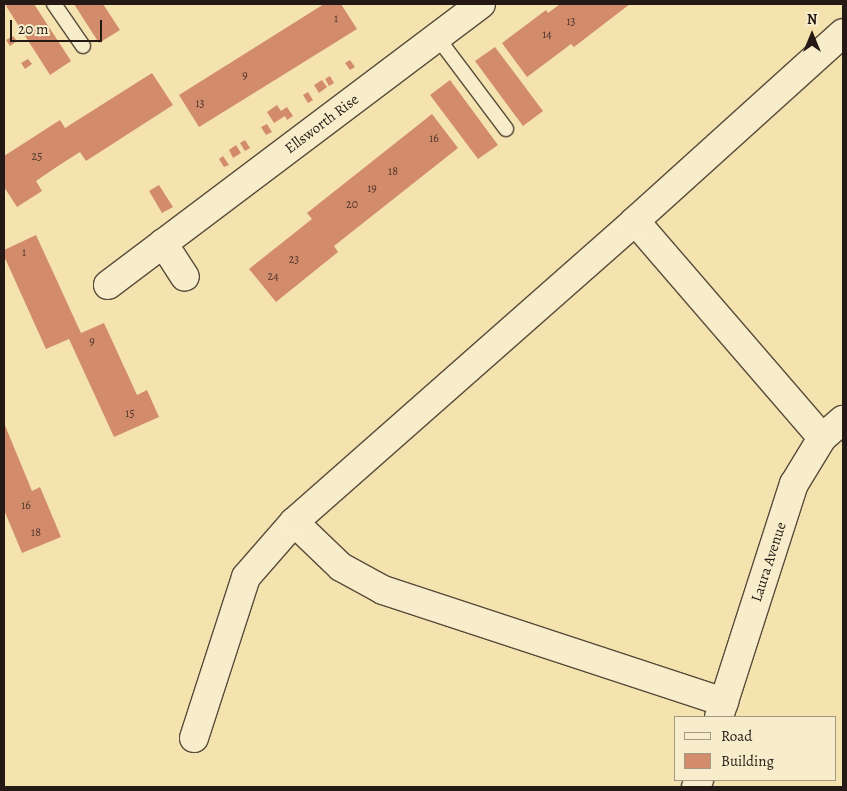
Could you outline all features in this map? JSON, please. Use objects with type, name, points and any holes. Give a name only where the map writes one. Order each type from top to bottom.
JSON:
[{"type":"street","name":"Ellsworth Rise","points":[[108,285],[481,4]]},
{"type":"street","points":[[194,738],[246,577],[294,522],[843,33]]},
{"type":"street","points":[[634,221],[822,438]]},
{"type":"street","points":[[163,243],[185,277]]},
{"type":"street","name":"Laura Avenue","points":[[721,710],[794,484],[822,438],[843,420]]},
{"type":"street","points":[[294,522],[341,567],[383,590],[721,710]]},
{"type":"lane","points":[[54,4],[83,46]]},
{"type":"lane","points":[[437,37],[506,130]]},
{"type":"building","points":[[9,4],[34,4],[71,61],[50,75],[6,6]]},
{"type":"building","points":[[74,4],[103,4],[120,30],[99,43]]},
{"type":"building","points":[[324,4],[341,4],[357,29],[199,127],[179,95]]},
{"type":"building","points":[[560,4],[630,4],[574,47],[571,44],[527,77],[502,43],[546,10],[548,13]]},
{"type":"building","points":[[13,36],[17,41],[10,46],[6,40]]},
{"type":"building","points":[[495,47],[543,111],[523,126],[475,61]]},
{"type":"building","points":[[28,59],[32,64],[25,69],[21,63]]},
{"type":"building","points":[[350,60],[355,67],[350,70],[345,63]]},
{"type":"building","points":[[152,73],[173,105],[86,161],[80,152],[58,166],[36,181],[42,191],[17,207],[4,187],[4,156],[60,120],[65,128]]},
{"type":"building","points":[[330,76],[334,83],[329,86],[325,79]]},
{"type":"building","points":[[322,80],[327,87],[319,93],[314,85]]},
{"type":"building","points":[[450,80],[498,145],[478,159],[430,95]]},
{"type":"building","points":[[308,92],[313,100],[308,103],[303,95]]},
{"type":"building","points":[[277,105],[281,111],[287,107],[293,116],[287,120],[285,116],[274,123],[267,112]]},
{"type":"building","points":[[432,114],[458,148],[334,246],[338,252],[276,302],[249,269],[312,219],[307,213]]},
{"type":"building","points":[[267,124],[272,132],[266,135],[261,127]]},
{"type":"building","points":[[245,140],[250,148],[245,151],[240,143]]},
{"type":"building","points":[[236,145],[241,153],[233,158],[229,150]]},
{"type":"building","points":[[223,156],[229,165],[224,167],[219,159]]},
{"type":"building","points":[[159,185],[173,207],[162,213],[149,191]]},
{"type":"building","points":[[36,235],[81,333],[104,323],[137,395],[147,390],[159,417],[114,437],[69,339],[46,349],[4,256],[4,250]]},
{"type":"building","points":[[4,423],[32,491],[40,487],[61,537],[22,553],[4,510]]}]
